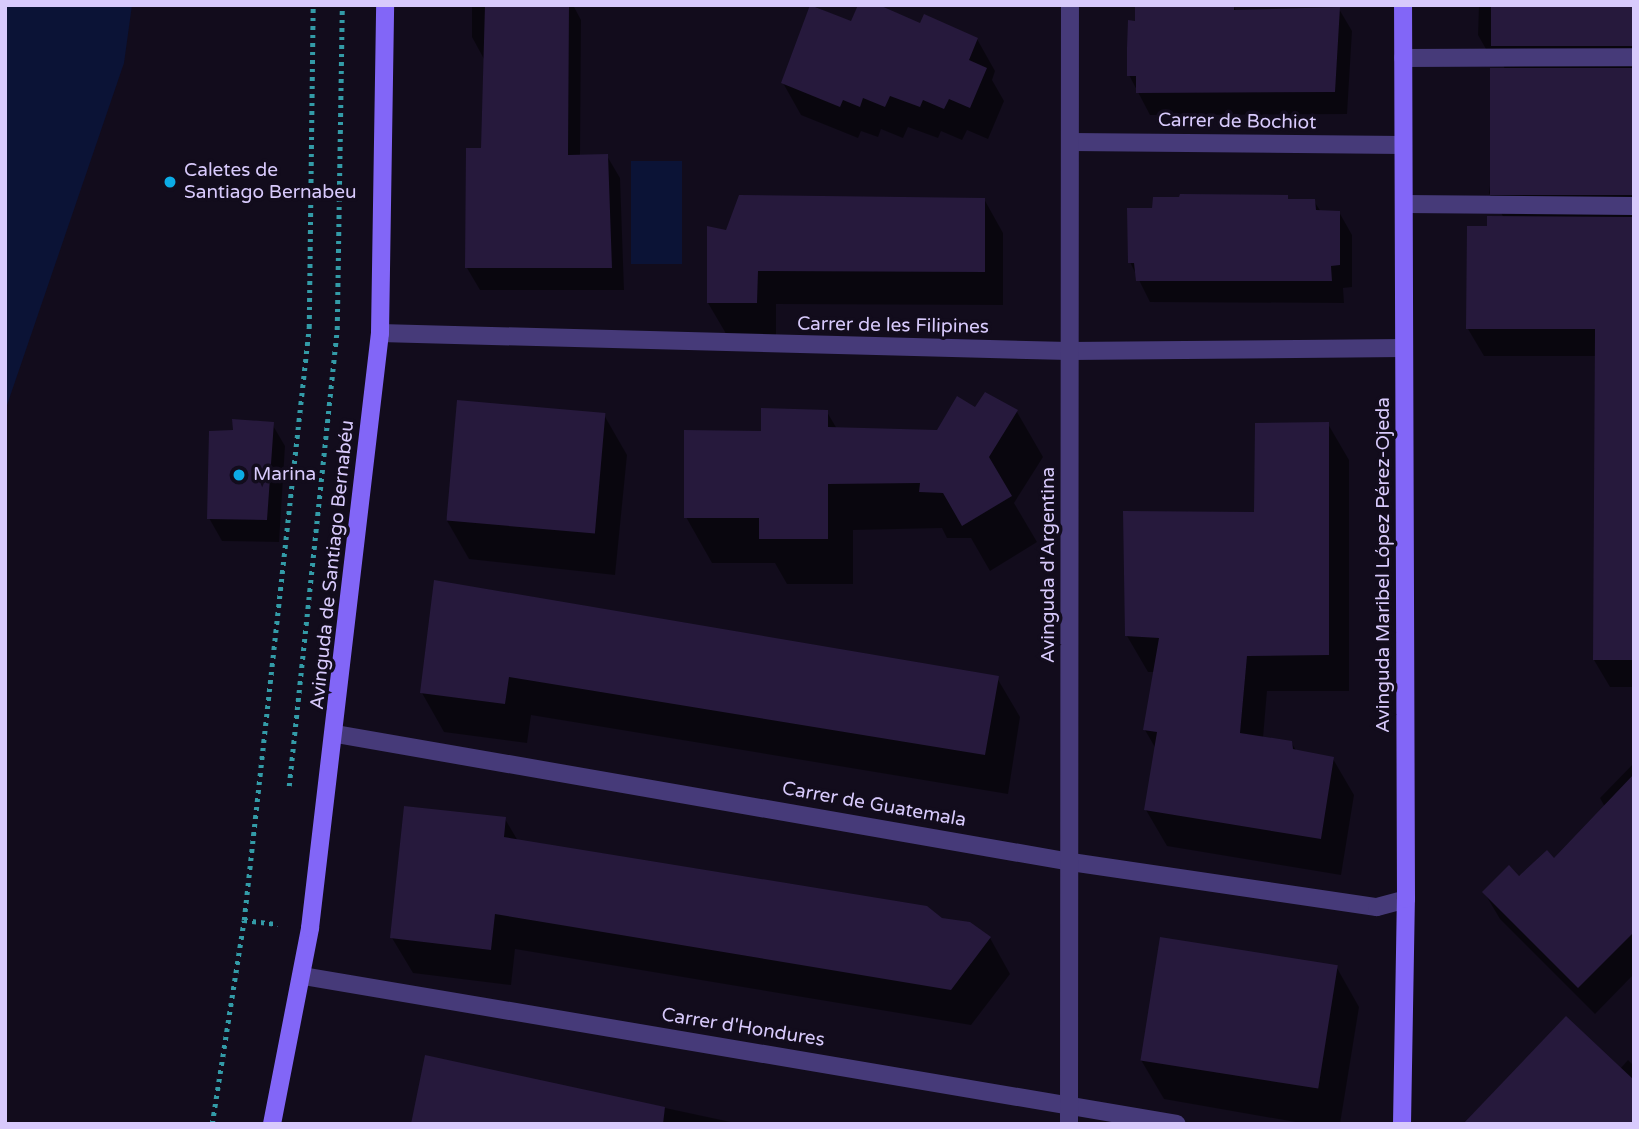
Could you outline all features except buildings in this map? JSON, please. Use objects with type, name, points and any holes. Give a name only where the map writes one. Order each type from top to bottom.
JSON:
[{"type":"street","name":"Avinguda de Santiago Bernabéu","points":[[272,1124],[303,976],[335,734],[380,333],[385,5]]},
{"type":"street","name":"Avinguda d'Argentina","points":[[1069,1124],[1070,5]]},
{"type":"street","name":"Avinguda Maribel López Pérez-Ojeda","points":[[1402,1124],[1406,899],[1403,5]]},
{"type":"street","points":[[1404,58],[1634,57]]},
{"type":"street","name":"Carrer de Bochiot","points":[[1071,142],[1403,145]]},
{"type":"street","points":[[1404,204],[1634,206]]},
{"type":"street","name":"Carrer de les Filipines","points":[[380,333],[1069,351],[1405,348]]},
{"type":"street","name":"Carrer de Guatemala","points":[[335,734],[1071,862],[1377,907],[1406,899]]},
{"type":"street","name":"Carrer d'Hondures","points":[[303,976],[1177,1124]]},
{"type":"path","points":[[212,1124],[244,920],[309,327],[313,5]]},
{"type":"path","points":[[287,799],[337,329],[342,5]]},
{"type":"path","points":[[273,935],[276,910]]},
{"type":"water","points":[[5,5],[132,5],[124,63],[5,411]]},
{"type":"water","points":[[631,161],[682,161],[682,264],[631,264]]},
{"type":"place","name":"Caletes de Santiago Bernabeu","points":[[170,182]]},
{"type":"place","name":"Marina","points":[[239,475]]}]
